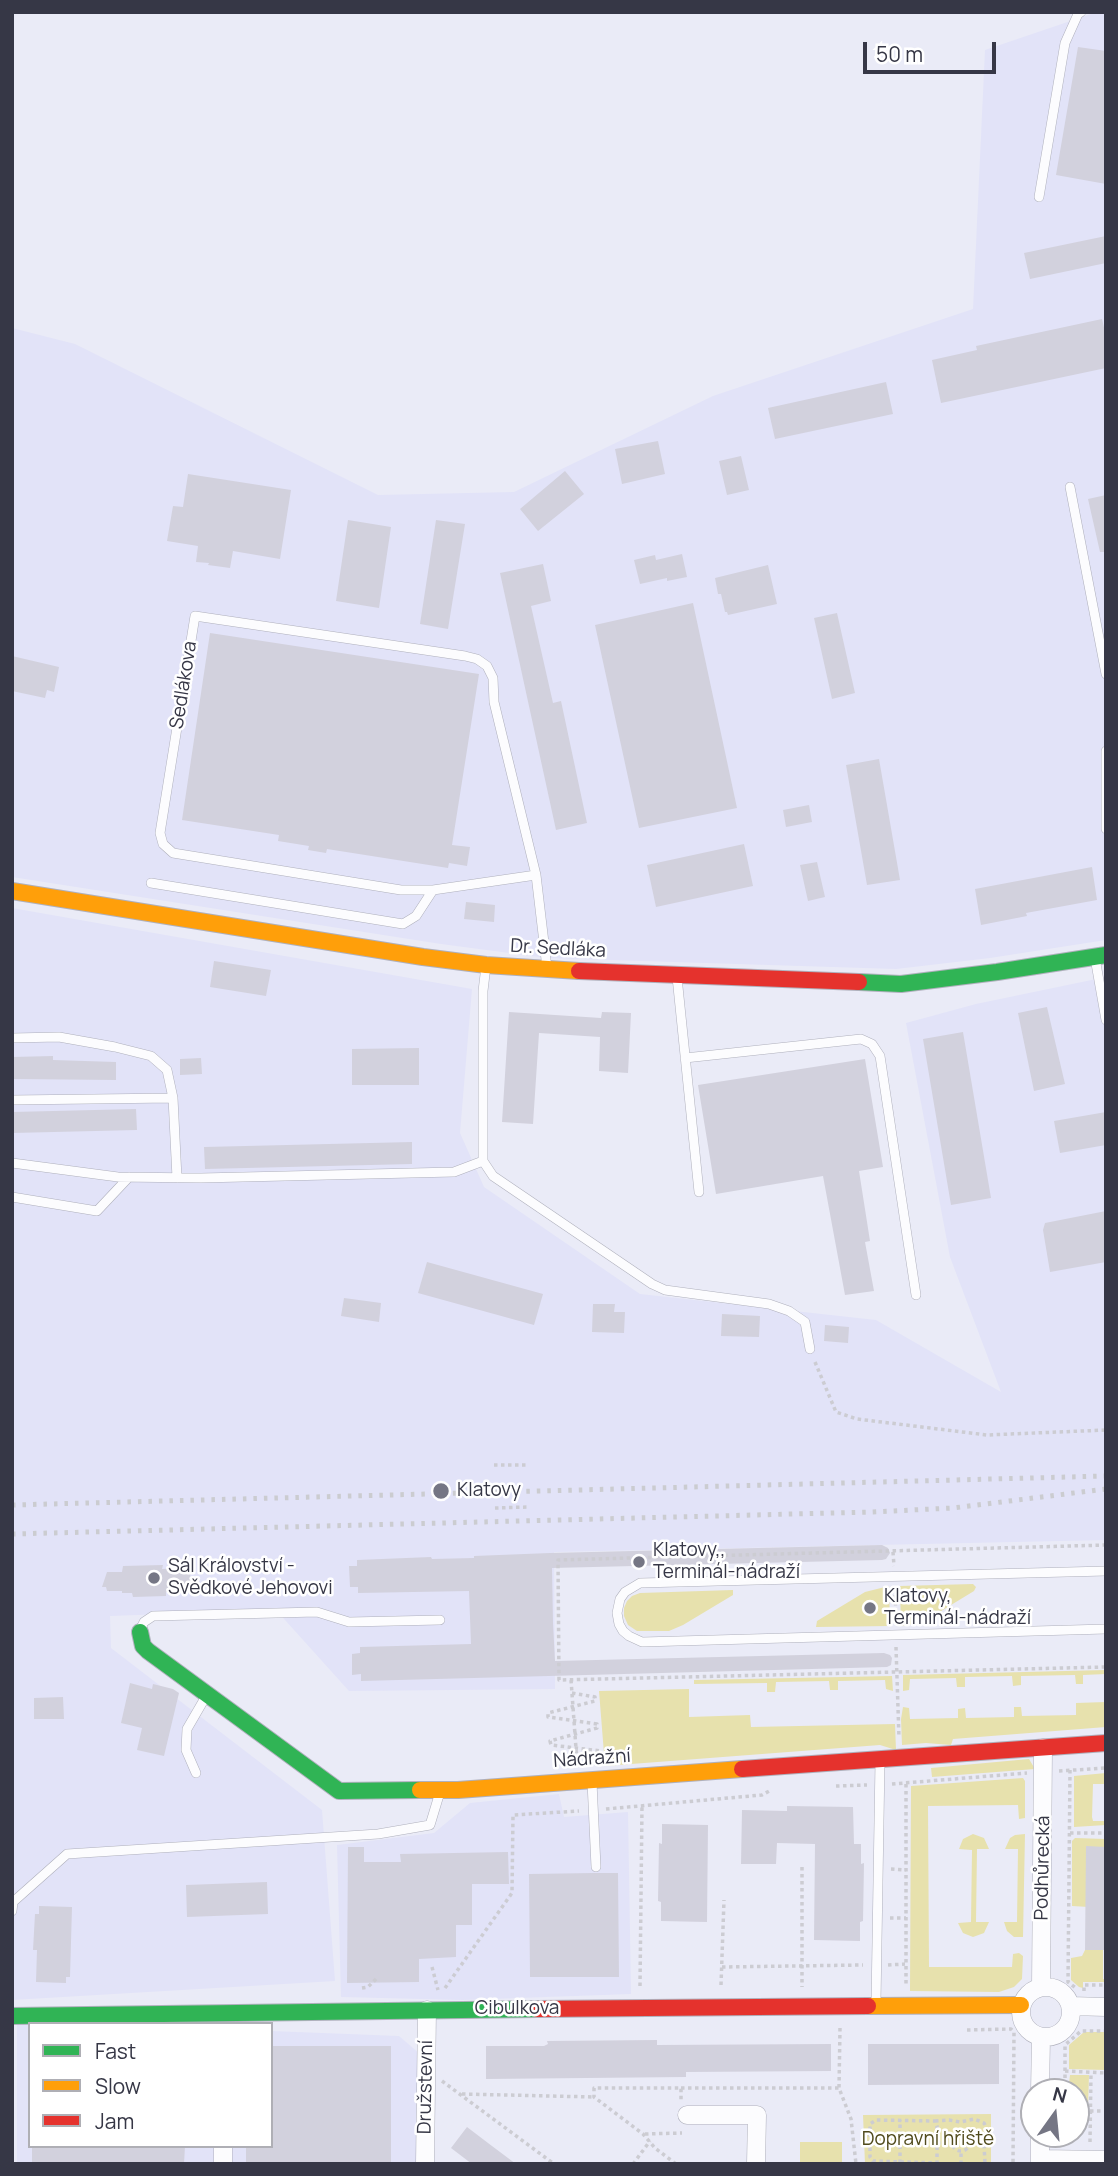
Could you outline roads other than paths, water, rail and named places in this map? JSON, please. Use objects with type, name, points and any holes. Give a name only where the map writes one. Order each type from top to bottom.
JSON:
[{"type":"street","name":"Dr. Sedláka","points":[[12,891],[486,965],[547,970],[901,984],[1100,955]]},
{"type":"street","name":"Nádražní","points":[[140,1632],[143,1646],[148,1651],[339,1791],[441,1790],[1106,1743]]},
{"type":"street","name":"Podhůrecká","points":[[1041,1987],[1043,1748]]},
{"type":"street","points":[[1041,1987],[1060,1991],[1070,2006],[1070,2021],[1062,2032],[1048,2038],[1030,2033],[1021,2017],[1021,2005],[1027,1996],[1041,1987]]},
{"type":"street","points":[[1070,2006],[1099,2001]]},
{"type":"street","name":"Cibulkova","points":[[12,2016],[224,2018],[427,2010],[1021,2005]]},
{"type":"street","name":"Družstevní","points":[[425,2164],[427,2010]]},
{"type":"street","points":[[1041,2037],[1041,2078]]},
{"type":"street","points":[[687,2115],[757,2115],[756,2164]]},
{"type":"street","points":[[1039,2162],[1106,2160]]},
{"type":"lane","points":[[1039,197],[1065,43],[1081,12]]},
{"type":"lane","points":[[1070,487],[1106,674]]},
{"type":"lane","name":"Sedlákova","points":[[536,875],[433,890],[401,890],[173,853],[163,844],[160,833],[195,616],[465,656],[477,659],[487,666],[493,678],[494,702],[536,875],[547,970]]},
{"type":"lane","points":[[1106,751],[1106,829]]},
{"type":"lane","points":[[151,883],[403,924],[416,916],[433,890]]},
{"type":"lane","points":[[1100,955],[1106,1020]]},
{"type":"lane","points":[[486,965],[483,991],[483,1161],[493,1175],[652,1284],[665,1290],[769,1304],[789,1311],[806,1322],[810,1349]]},
{"type":"lane","points":[[676,975],[699,1192]]},
{"type":"lane","points":[[12,1038],[58,1037],[151,1056],[167,1070],[173,1098],[177,1178]]},
{"type":"lane","points":[[685,1058],[861,1039],[872,1044],[880,1056],[916,1295]]},
{"type":"lane","points":[[12,1100],[173,1098]]},
{"type":"lane","points":[[12,1163],[129,1177],[177,1178],[454,1172],[483,1161]]},
{"type":"lane","points":[[12,1197],[97,1211],[129,1177]]},
{"type":"lane","points":[[1106,1572],[640,1583],[625,1592],[617,1605],[619,1624],[629,1636],[642,1642],[1106,1629]]},
{"type":"lane","points":[[140,1632],[144,1622],[153,1616],[317,1612],[349,1622],[440,1620]]},
{"type":"lane","points":[[197,1773],[186,1750],[187,1729],[207,1695]]},
{"type":"lane","points":[[876,2007],[880,1759]]},
{"type":"lane","points":[[584,1781],[593,1811],[596,1867]]},
{"type":"lane","points":[[12,1912],[13,1902],[67,1854],[378,1834],[430,1825],[441,1790]]},
{"type":"railway","points":[[12,1505],[1106,1476]]},
{"type":"railway","points":[[12,1534],[871,1512],[953,1508],[1106,1489]]},
{"type":"place","name":"Klatovy","points":[[441,1491]]},
{"type":"place","name":"Klatovy,, Terminál-nádraží","points":[[639,1562]]},
{"type":"place","name":"Sál Království - Svědkové Jehovovi","points":[[154,1578]]},
{"type":"place","name":"Klatovy, Terminál-nádraží","points":[[870,1608]]},
{"type":"park label","name":"Dopravní hřiště","points":[[928,2140]]}]
